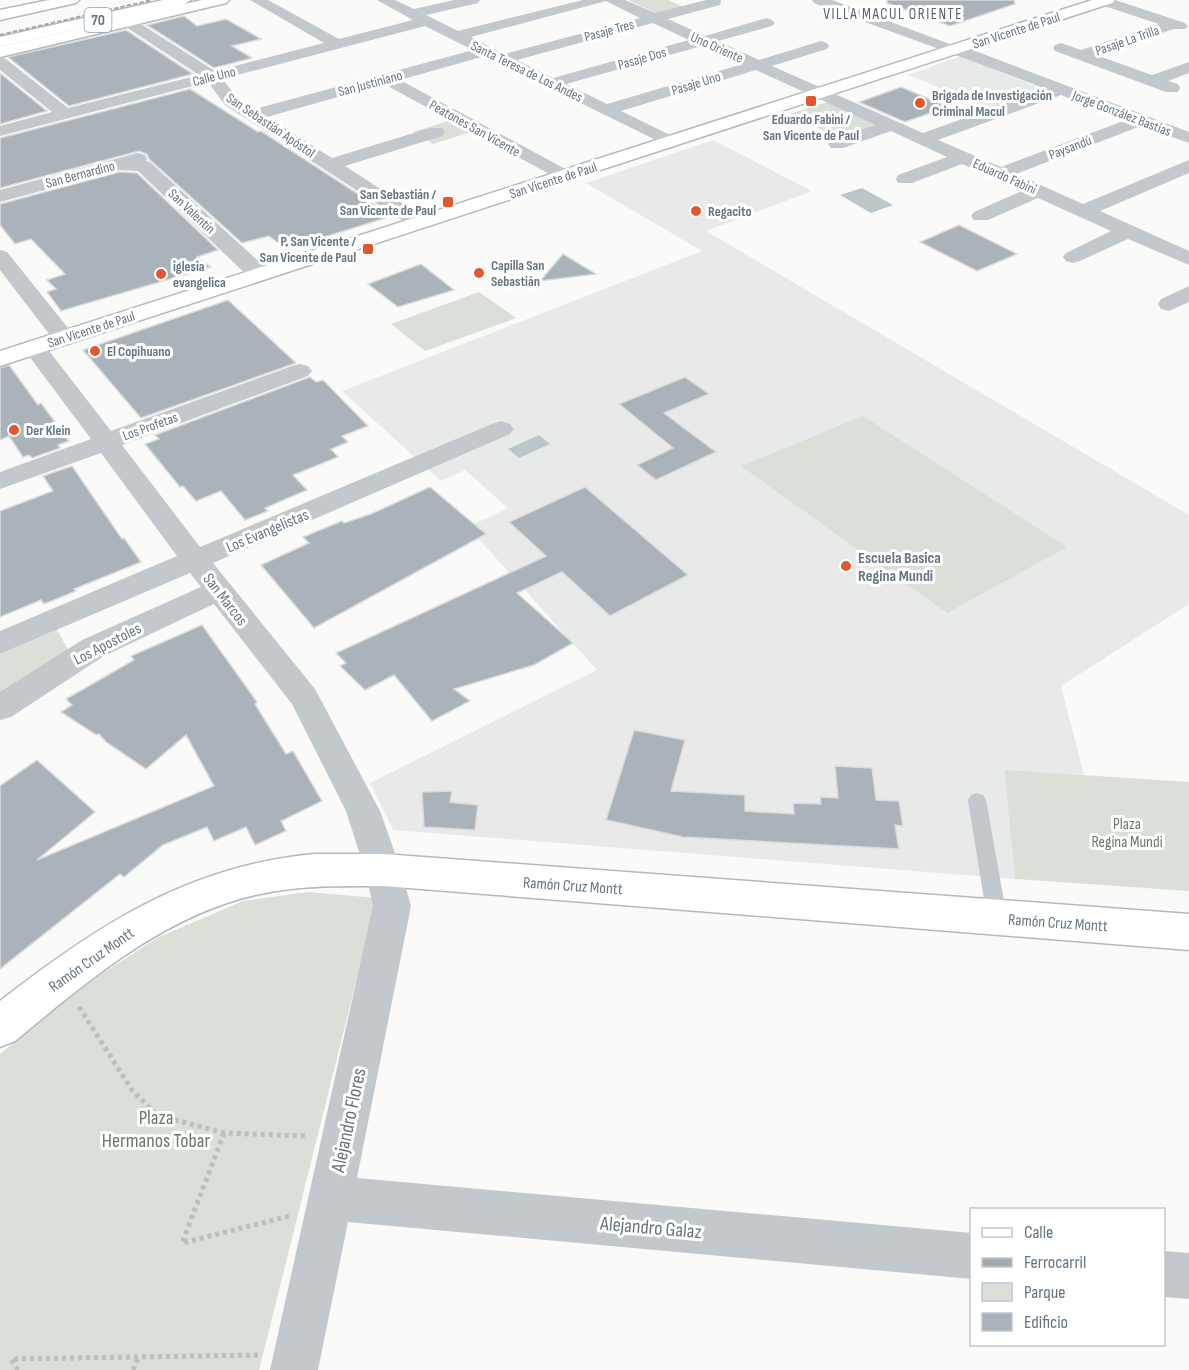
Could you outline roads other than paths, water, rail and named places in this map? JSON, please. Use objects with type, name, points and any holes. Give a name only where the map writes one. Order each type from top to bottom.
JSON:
[{"type":"main road","points":[[0,17],[71,0]]},
{"type":"main road","name":"70","points":[[0,26],[114,0]]},
{"type":"main road","name":"70","points":[[4,42],[183,0]]},
{"type":"main road","points":[[0,52],[221,0]]},
{"type":"main road","name":"San Vicente de Paul","points":[[0,359],[1105,1]]},
{"type":"main road","points":[[0,17],[89,3]]},
{"type":"main road","name":"Ramón Cruz Montt","points":[[0,1027],[95,952],[130,929],[194,898],[248,881],[285,874],[334,869],[383,870],[1189,932]]},
{"type":"street","points":[[257,0],[337,45]]},
{"type":"street","name":"Santa Teresa de Los Andes","points":[[384,0],[670,142]]},
{"type":"street","name":"Calle Uno","points":[[0,130],[337,45],[473,0]]},
{"type":"street","points":[[456,36],[600,0]]},
{"type":"street","name":"Uno Oriente","points":[[613,0],[820,93]]},
{"type":"street","name":"Uno Oriente","points":[[678,0],[695,7]]},
{"type":"street","points":[[803,6],[822,0]]},
{"type":"street","name":"Jorge González Bastías","points":[[822,0],[1189,138]]},
{"type":"street","points":[[1105,1],[1189,29]]},
{"type":"street","name":"Pasaje Tres","points":[[502,59],[715,2]]},
{"type":"street","points":[[827,22],[856,14]]},
{"type":"street","name":"San Sebastián Apóstol","points":[[128,22],[212,76],[225,95],[254,115],[420,223]]},
{"type":"street","name":"Pasaje Dos","points":[[552,84],[766,23]]},
{"type":"street","name":"Pasaje La Trilla","points":[[1082,55],[1173,24]]},
{"type":"street","points":[[873,34],[892,28]]},
{"type":"street","name":"Pasaje Uno","points":[[606,110],[820,46]]},
{"type":"street","points":[[1062,48],[1172,88]]},
{"type":"street","name":"San Justiniano","points":[[254,115],[487,51]]},
{"type":"street","points":[[0,62],[65,114]]},
{"type":"street","points":[[1152,81],[1189,67]]},
{"type":"street","name":"Peatones San Vicente","points":[[386,79],[564,176]]},
{"type":"street","points":[[923,139],[1061,89]]},
{"type":"street","name":"Eduardo Fabini","points":[[820,93],[1128,231],[1184,252]]},
{"type":"street","name":"Paysandú","points":[[1000,174],[1141,120]]},
{"type":"street","points":[[837,144],[892,125]]},
{"type":"street","points":[[330,165],[436,132]]},
{"type":"street","name":"San Bernardino","points":[[0,196],[160,152]]},
{"type":"street","points":[[905,179],[964,157]]},
{"type":"street","name":"San Valentín","points":[[118,164],[143,166],[259,274]]},
{"type":"street","points":[[1084,211],[1189,166]]},
{"type":"street","points":[[981,216],[1038,191]]},
{"type":"street","points":[[1073,257],[1128,231]]},
{"type":"street","points":[[0,256],[64,338]]},
{"type":"street","points":[[1169,303],[1189,293]]},
{"type":"street","name":"San Marcos","points":[[35,348],[196,561],[304,697],[363,811],[383,870]]},
{"type":"street","name":"Los Profetas","points":[[0,481],[300,371]]},
{"type":"street","name":"Los Evangelistas","points":[[0,644],[501,429]]},
{"type":"street","name":"Los Apostoles","points":[[0,708],[93,648],[220,590]]},
{"type":"street","points":[[72,613],[93,648]]},
{"type":"street","name":"Alejandro Flores","points":[[277,1366],[331,1198],[390,922],[392,906],[383,870]]},
{"type":"street","name":"Alejandro Galaz","points":[[331,1198],[970,1256]]},
{"type":"street","points":[[1165,1274],[1189,1276]]},
{"type":"lane","points":[[977,800],[997,918]]},
{"type":"railway","points":[[0,35],[152,0]]},
{"type":"place","name":"Eduardo Fabini / San Vicente de Paul","points":[[811,101]]},
{"type":"place","name":"Brigada de Investigación Criminal Macul","points":[[920,103]]},
{"type":"place","name":"San Sebastián / San Vicente de Paul","points":[[448,202]]},
{"type":"place","name":"Regacito","points":[[696,211]]},
{"type":"place","name":"P. San Vicente / San Vicente de Paul","points":[[368,249]]},
{"type":"place","name":"Capilla San Sebastián","points":[[479,273]]},
{"type":"place","name":"iglesia evangelica","points":[[161,274]]},
{"type":"place","name":"El Copihuano","points":[[95,351]]},
{"type":"place","name":"Der Klein","points":[[14,430]]},
{"type":"place","name":"Escuela Basica Regina Mundi","points":[[846,566]]},
{"type":"district","name":"VILLA MACUL ORIENTE","points":[[893,14]]},
{"type":"park label","name":"Plaza Regina Mundi","points":[[1127,832]]},
{"type":"park label","name":"Plaza Hermanos Tobar","points":[[156,1128]]}]
